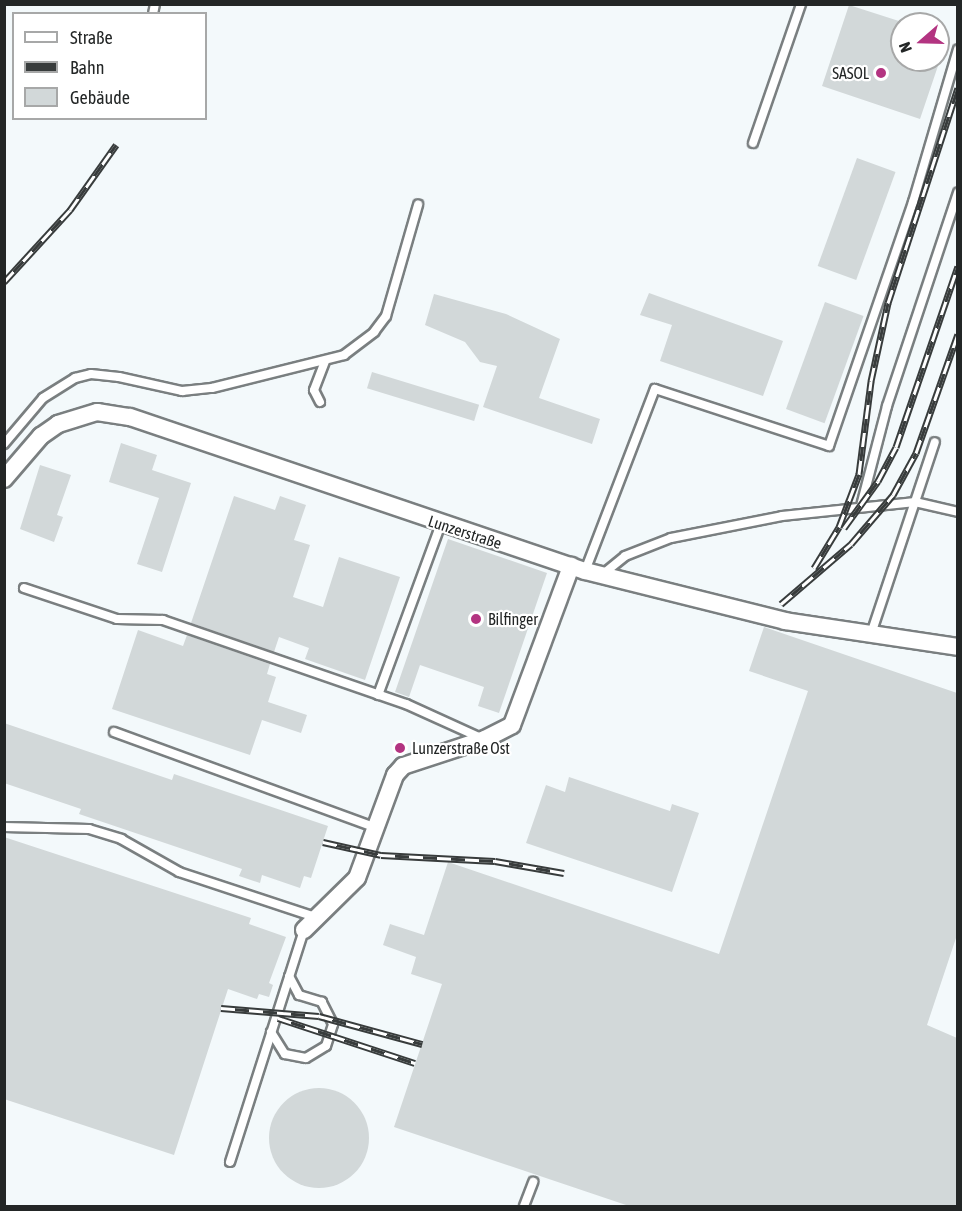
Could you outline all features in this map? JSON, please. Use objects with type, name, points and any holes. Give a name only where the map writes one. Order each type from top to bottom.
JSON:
[{"type":"street","name":"Lunzerstraße","points":[[4,479],[41,436],[58,424],[97,412],[130,417],[578,569],[742,612],[870,635],[957,646]]},
{"type":"street","points":[[310,924],[357,878],[377,829],[395,775],[403,766],[485,739],[512,725],[578,569]]},
{"type":"lane","points":[[753,143],[801,4]]},
{"type":"lane","points":[[578,569],[655,389],[829,446],[913,202],[957,49]]},
{"type":"lane","points":[[861,506],[887,406],[957,194]]},
{"type":"lane","points":[[4,444],[43,398],[75,378],[91,374],[119,377],[182,391],[212,388],[325,362],[360,345],[386,316],[418,205]]},
{"type":"lane","points":[[320,402],[314,390],[325,362]]},
{"type":"lane","points":[[870,635],[935,442]]},
{"type":"lane","points":[[602,575],[625,556],[671,538],[782,516],[915,502],[957,512]]},
{"type":"lane","points":[[378,695],[441,524]]},
{"type":"lane","points":[[24,588],[117,619],[163,620],[378,695],[485,739]]},
{"type":"lane","points":[[114,732],[377,829]]},
{"type":"lane","points":[[4,827],[89,829],[121,839],[179,872],[310,924],[289,975],[230,1162]]},
{"type":"lane","points":[[271,1032],[285,1054],[306,1058],[326,1046],[333,1024],[322,1002],[298,995],[289,975]]},
{"type":"lane","points":[[524,1206],[533,1182]]},
{"type":"building","name":"SASOL","points":[[849,5],[890,18],[890,72],[936,72],[920,119],[822,86]]},
{"type":"building","points":[[857,158],[896,172],[856,280],[818,266]]},
{"type":"building","points":[[649,293],[783,341],[763,396],[660,361],[672,325],[640,315]]},
{"type":"building","points":[[434,294],[506,314],[560,339],[539,398],[600,419],[592,444],[483,407],[497,366],[480,362],[465,342],[425,325]]},
{"type":"building","points":[[825,302],[864,316],[825,423],[786,409]]},
{"type":"building","points":[[372,372],[479,405],[474,421],[367,388]]},
{"type":"building","points":[[121,443],[157,455],[152,470],[191,483],[162,572],[137,564],[159,498],[109,482]]},
{"type":"building","points":[[40,465],[71,475],[57,515],[63,517],[54,542],[20,529]]},
{"type":"building","points":[[234,496],[275,510],[280,496],[306,505],[294,540],[310,545],[293,597],[323,607],[339,557],[400,577],[365,680],[305,659],[309,648],[279,637],[274,652],[191,623]]},
{"type":"building","name":"Bilfinger","points":[[448,539],[547,573],[499,713],[478,706],[484,687],[420,665],[409,697],[395,692]]},
{"type":"building","points":[[764,627],[957,693],[957,935],[927,1025],[957,1038],[957,1206],[629,1206],[394,1127],[442,984],[411,974],[416,957],[383,945],[390,924],[424,935],[448,862],[719,954],[808,691],[749,671]]},
{"type":"building","points":[[138,630],[183,646],[187,635],[270,664],[267,674],[276,677],[268,702],[307,715],[301,733],[262,720],[250,755],[112,709]]},
{"type":"building","points":[[4,723],[172,780],[174,774],[328,826],[311,878],[304,876],[300,888],[262,875],[260,883],[239,876],[242,869],[79,814],[81,809],[4,783]]},
{"type":"building","points":[[569,777],[670,811],[672,804],[699,813],[672,892],[526,843],[546,785],[565,792]]},
{"type":"building","points":[[4,837],[251,918],[249,924],[286,937],[269,983],[273,985],[269,997],[259,994],[257,999],[228,989],[174,1155],[4,1099]]},
{"type":"building","points":[[319,1088],[347,1096],[361,1110],[369,1138],[361,1166],[347,1180],[319,1188],[291,1180],[277,1166],[269,1138],[277,1110],[291,1096]]},
{"type":"railway","points":[[814,568],[839,527],[859,474],[871,381],[888,303],[958,88]]},
{"type":"railway","points":[[4,282],[70,210],[116,145]]},
{"type":"railway","points":[[844,528],[878,481],[896,447],[958,266]]},
{"type":"railway","points":[[781,604],[851,544],[893,495],[916,453],[958,334]]},
{"type":"railway","points":[[323,842],[381,855],[495,861],[564,873]]},
{"type":"railway","points":[[221,1008],[319,1016],[422,1044]]},
{"type":"railway","points":[[278,1018],[415,1063]]},
{"type":"place","name":"SASOL","points":[[881,73]]},
{"type":"place","name":"Bilfinger","points":[[476,619]]},
{"type":"place","name":"Lunzerstraße Ost","points":[[400,748]]}]
